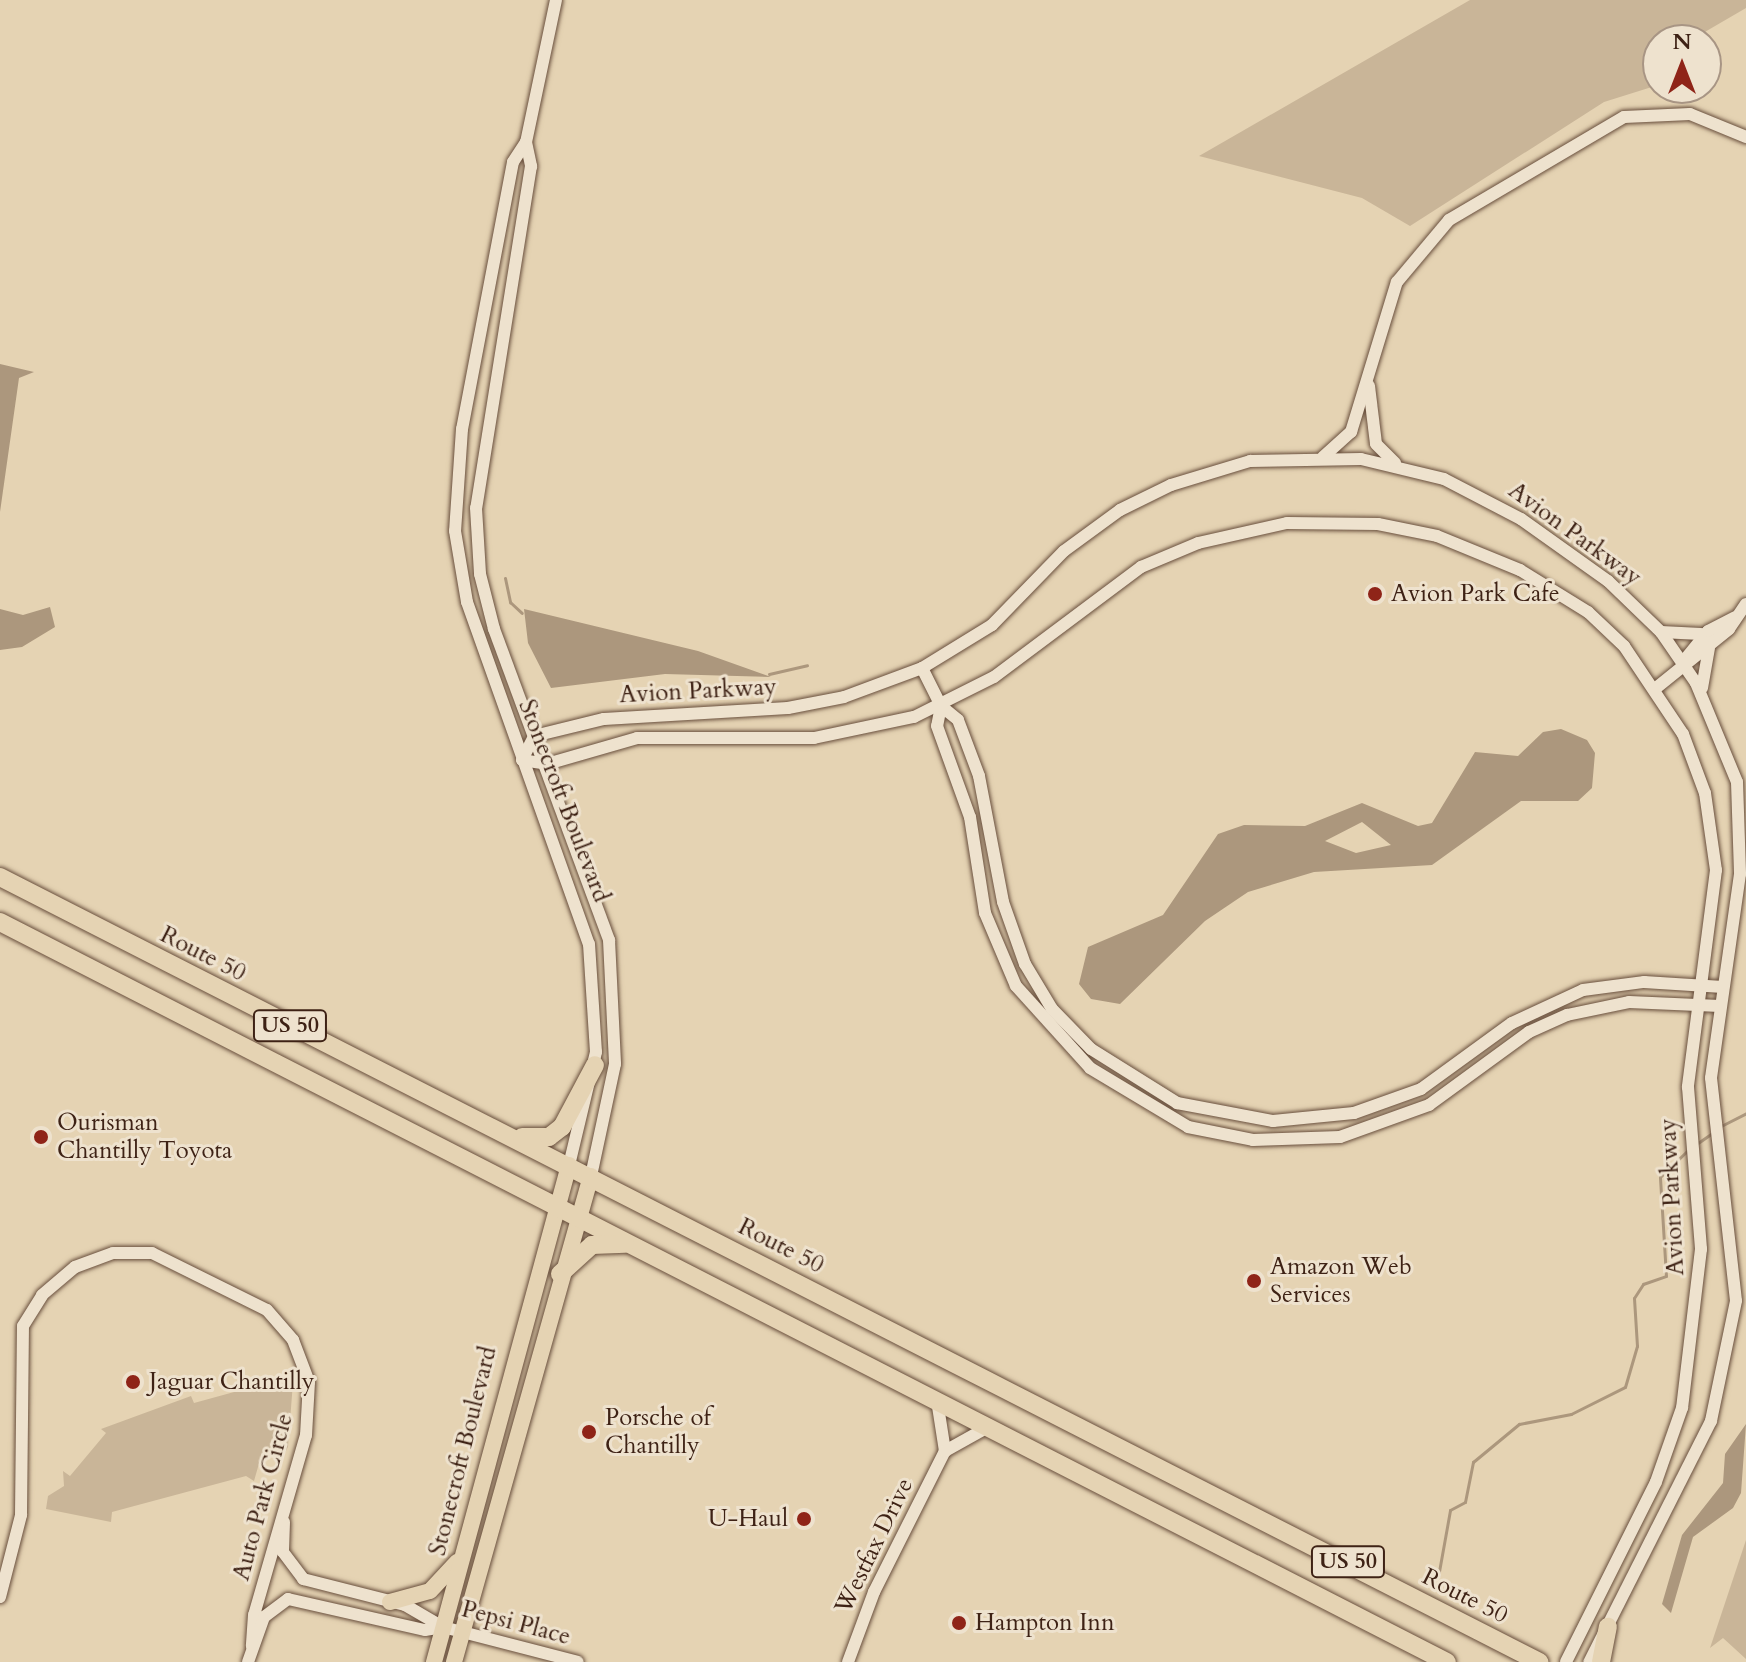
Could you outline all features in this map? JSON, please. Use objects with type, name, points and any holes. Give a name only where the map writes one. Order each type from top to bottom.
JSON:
[{"type":"highway","name":"Route 50","points":[[0,877],[1539,1662]]},
{"type":"highway","name":"US 50","points":[[0,922],[1447,1662]]},
{"type":"highway","points":[[513,1136],[549,1137],[562,1127],[595,1065]]},
{"type":"highway","points":[[560,1274],[592,1245],[632,1244]]},
{"type":"highway","points":[[1601,1662],[1608,1627]]},
{"type":"main road","name":"Stonecroft Boulevard","points":[[434,1662],[555,1204],[569,1165]]},
{"type":"main road","name":"Stonecroft Boulevard","points":[[454,1662],[560,1274],[591,1176]]},
{"type":"main road","points":[[390,1602],[430,1591],[460,1558]]},
{"type":"street","name":"Stonecroft Boulevard","points":[[556,0],[526,142],[513,162],[462,429],[455,531],[467,602],[522,760],[580,903],[595,986],[595,1065],[569,1165]]},
{"type":"street","points":[[1323,457],[1351,432],[1397,282],[1434,233],[1478,200],[1624,117],[1690,114],[1746,137]]},
{"type":"street","name":"Stonecroft Boulevard","points":[[526,142],[531,166],[476,508],[485,598],[534,736],[602,907],[617,989],[615,1064],[591,1176]]},
{"type":"street","points":[[1368,379],[1376,444],[1399,466]]},
{"type":"street","name":"Avion Parkway","points":[[534,736],[648,713],[813,704],[922,668],[992,625],[1064,551],[1142,498],[1219,468],[1323,457],[1399,466],[1508,510],[1608,581],[1661,632],[1703,695],[1729,754],[1741,815],[1712,1109],[1736,1289],[1724,1382],[1589,1662]]},
{"type":"street","name":"Avion Parkway","points":[[522,760],[547,764],[637,738],[847,734],[941,706],[994,677],[1141,567],[1227,534],[1317,521],[1408,529],[1507,563],[1588,612],[1656,688],[1683,734],[1711,821],[1716,870],[1697,1005],[1689,1112],[1696,1166],[1700,1276],[1682,1408],[1656,1482],[1566,1662]]},
{"type":"street","points":[[1656,688],[1746,604]]},
{"type":"street","points":[[1661,632],[1709,638]]},
{"type":"street","points":[[1703,695],[1709,638]]},
{"type":"street","points":[[922,668],[941,706],[958,720],[979,776],[1003,902],[1025,964],[1052,1009],[1091,1049],[1177,1103],[1273,1121],[1354,1113],[1417,1091],[1512,1023],[1583,990],[1701,985],[1723,987]]},
{"type":"street","points":[[941,706],[937,726],[970,817],[985,913],[1016,986],[1036,1015],[1108,1083],[1188,1127],[1253,1140],[1340,1137],[1429,1105],[1529,1032],[1567,1015],[1629,1002],[1720,1006]]},
{"type":"street","points":[[522,760],[534,736]]},
{"type":"street","name":"Auto Park Circle","points":[[0,1597],[21,1515],[23,1326],[58,1279],[113,1253],[152,1253],[193,1269],[267,1310],[293,1340],[310,1409],[285,1517],[254,1615],[252,1646]]},
{"type":"street","points":[[937,1399],[945,1451],[990,1426]]},
{"type":"street","name":"Westfax Drive","points":[[848,1662],[874,1592],[945,1451]]},
{"type":"street","points":[[285,1517],[283,1552],[303,1579],[390,1602],[443,1627]]},
{"type":"street","name":"Auto Park Circle","points":[[248,1662],[264,1617],[288,1599],[425,1630],[443,1627]]},
{"type":"street","name":"Pepsi Place","points":[[443,1627],[578,1662]]},
{"type":"shaded area","points":[[1470,0],[1746,0],[1746,8],[1718,24],[1642,24],[1642,90],[1604,102],[1410,226],[1362,198],[1199,156]]},
{"type":"shaded area","points":[[0,364],[34,372],[19,378],[0,512]]},
{"type":"shaded area","points":[[50,607],[55,627],[22,647],[0,650],[0,609],[23,615]]},
{"type":"shaded area","points":[[524,609],[698,651],[771,677],[665,674],[551,688],[528,643]]},
{"type":"shaded area","points":[[1561,729],[1587,740],[1595,753],[1592,788],[1578,801],[1521,801],[1432,865],[1314,872],[1248,892],[1205,921],[1120,1004],[1091,999],[1079,984],[1088,947],[1163,915],[1218,834],[1244,825],[1305,826],[1362,803],[1418,826],[1432,823],[1475,752],[1518,756],[1543,732]],"holes":[[[1362,822],[1391,845],[1356,853],[1325,841]]]},
{"type":"shaded area","points":[[282,1379],[293,1382],[288,1447],[282,1458],[262,1453],[254,1481],[246,1476],[112,1512],[111,1522],[46,1509],[48,1496],[64,1486],[63,1471],[70,1476],[106,1433],[101,1429],[191,1396],[194,1403]]},
{"type":"shaded area","points":[[1746,1424],[1741,1493],[1733,1508],[1693,1537],[1671,1613],[1662,1604],[1682,1535],[1723,1483],[1725,1454]]},
{"type":"shaded area","points":[[1746,1540],[1746,1659],[1723,1638],[1710,1648]]},
{"type":"waterway","points":[[505,578],[510,602],[522,613]]},
{"type":"waterway","points":[[769,674],[807,665]]},
{"type":"waterway","points":[[1721,1126],[1746,1113]]},
{"type":"waterway","points":[[1695,1145],[1712,1133]]},
{"type":"waterway","points":[[1438,1577],[1450,1510],[1465,1502],[1473,1462],[1519,1424],[1571,1414],[1625,1387],[1637,1346],[1634,1298],[1643,1284],[1666,1276],[1660,1177],[1689,1149]]},
{"type":"place","name":"Avion Park Cafe","points":[[1375,594]]},
{"type":"place","name":"Ourisman Chantilly Toyota","points":[[41,1137]]},
{"type":"place","name":"Amazon Web Services","points":[[1254,1281]]},
{"type":"place","name":"Jaguar Chantilly","points":[[133,1382]]},
{"type":"place","name":"Porsche of Chantilly","points":[[589,1432]]},
{"type":"place","name":"U-Haul","points":[[804,1519]]},
{"type":"place","name":"Hampton Inn","points":[[959,1623]]}]
